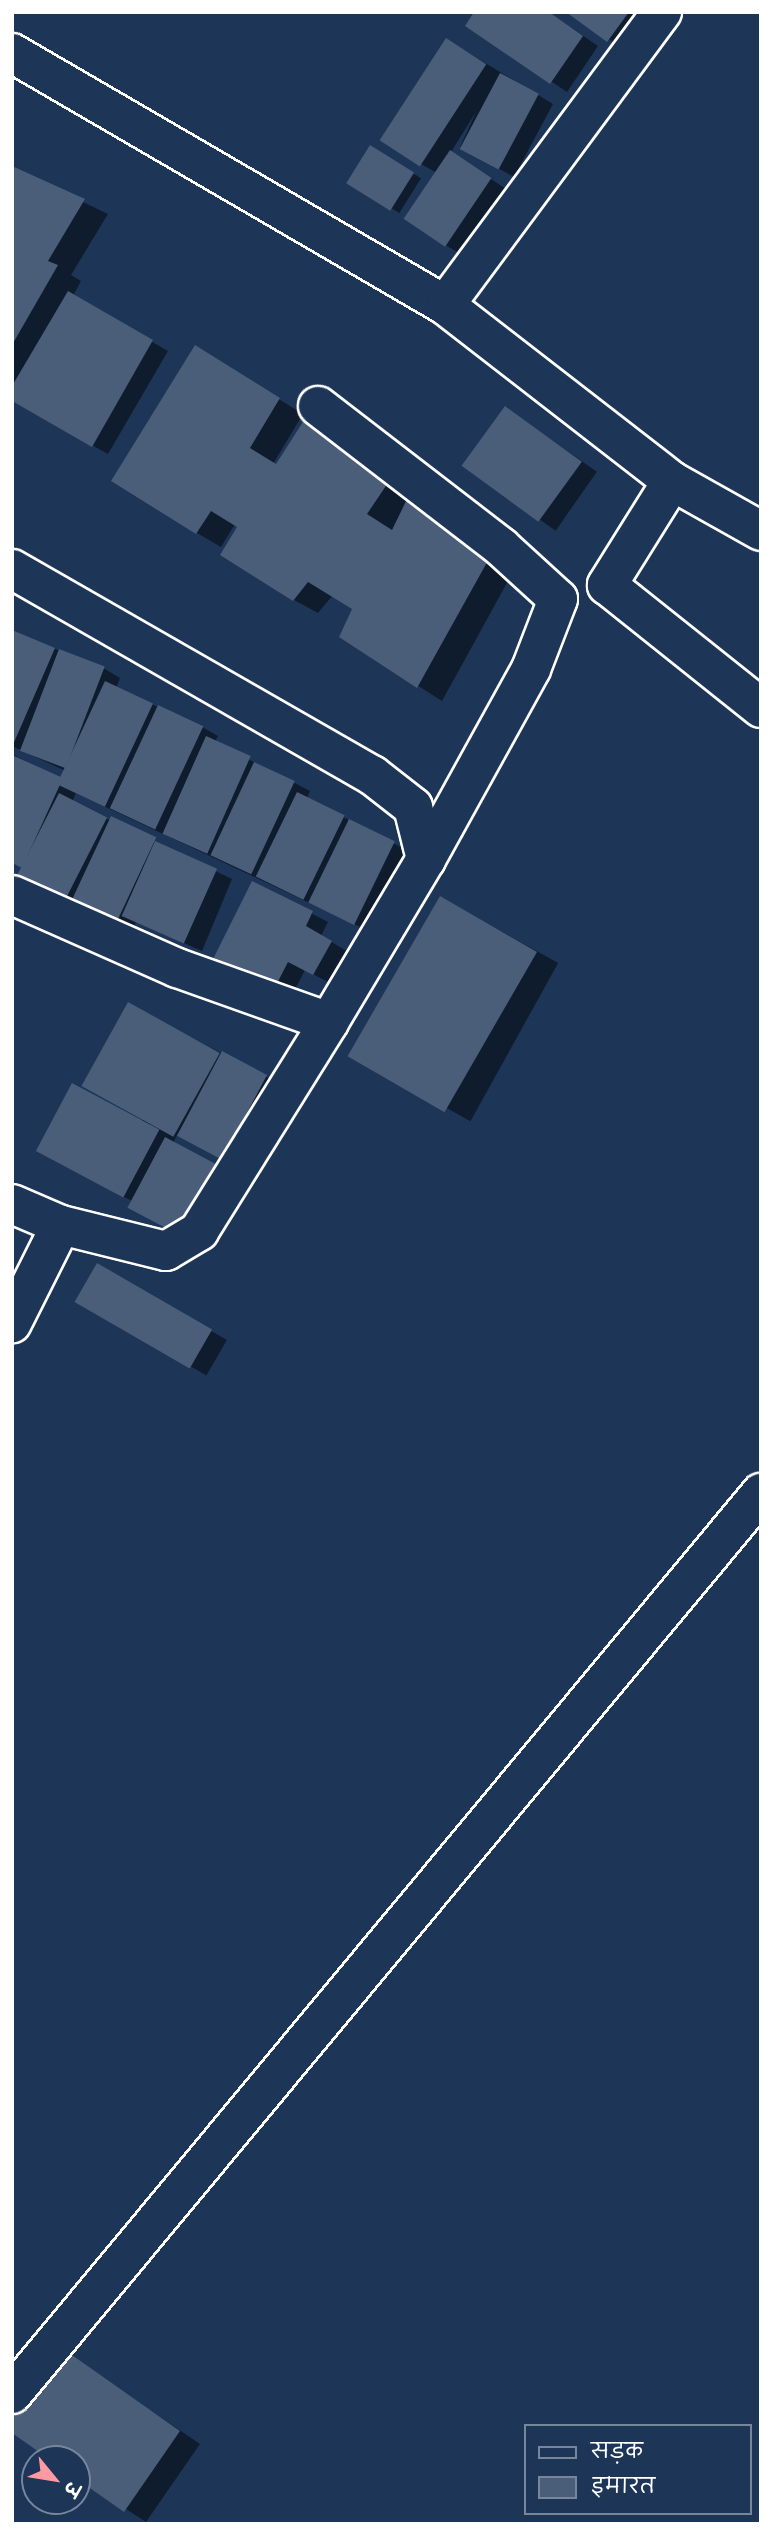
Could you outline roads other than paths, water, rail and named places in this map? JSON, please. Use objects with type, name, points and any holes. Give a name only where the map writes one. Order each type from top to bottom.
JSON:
[{"type":"street","points":[[444,306],[662,12]]},
{"type":"street","points":[[12,53],[444,306],[672,481],[761,531]]},
{"type":"street","points":[[12,1204],[61,1225],[166,1251],[199,1231],[329,1022],[426,859],[531,668],[558,599],[501,547],[318,406]]},
{"type":"street","points":[[672,481],[607,585],[761,708]]},
{"type":"street","points":[[12,569],[372,775],[413,807],[426,859]]},
{"type":"street","points":[[12,895],[177,968],[329,1022]]},
{"type":"street","points":[[12,1323],[61,1225]]},
{"type":"street","points":[[12,2394],[761,1493]]}]
